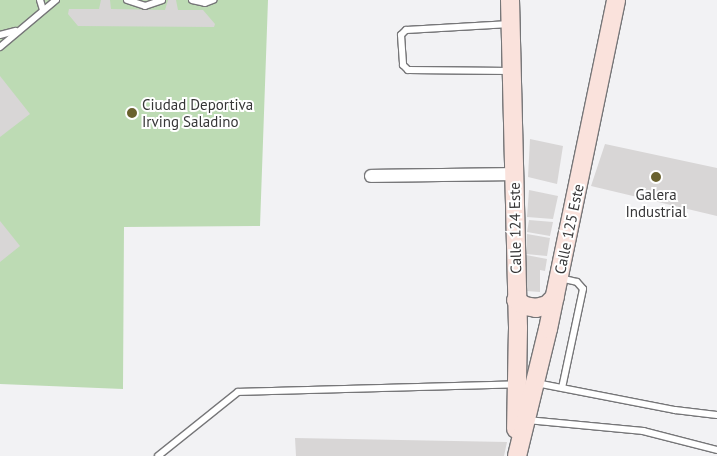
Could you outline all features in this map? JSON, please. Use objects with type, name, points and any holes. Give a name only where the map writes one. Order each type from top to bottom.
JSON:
[{"type":"main road","name":"Calle 124 Este","points":[[510,0],[518,328],[516,456]]},
{"type":"main road","name":"Calle 125 Este","points":[[516,456],[548,329],[616,0]]},
{"type":"main road","points":[[516,300],[525,306],[536,308],[547,305],[555,297]]},
{"type":"main road","points":[[518,328],[533,323],[548,329]]},
{"type":"street","points":[[371,176],[513,174]]},
{"type":"lane","points":[[40,0],[43,10]]},
{"type":"lane","points":[[0,47],[15,31],[56,0]]},
{"type":"lane","points":[[127,0],[145,6],[162,0]]},
{"type":"lane","points":[[192,0],[205,3],[213,0]]},
{"type":"lane","points":[[511,24],[406,30],[401,35],[403,65],[408,70],[512,71]]},
{"type":"lane","points":[[0,35],[15,31]]},
{"type":"lane","points":[[559,277],[577,282],[583,289],[562,388]]},
{"type":"lane","points":[[535,383],[676,410],[717,415]]},
{"type":"lane","points":[[158,456],[238,392],[517,384]]},
{"type":"lane","points":[[526,420],[643,431],[717,450]]},
{"type":"green space","name":"Ciudad Deportiva Irving Saladino","points":[[0,0],[268,0],[260,226],[124,227],[123,389],[0,384]]},
{"type":"building","points":[[101,0],[110,0],[111,9],[165,10],[168,0],[176,0],[178,10],[203,10],[215,24],[214,27],[78,26],[68,14],[69,9],[99,9]]},
{"type":"building","points":[[0,76],[30,114],[0,137]]},
{"type":"building","points":[[530,139],[563,146],[557,184],[528,177]]},
{"type":"building","name":"Galera Industrial","points":[[605,144],[717,168],[717,216],[591,186]]},
{"type":"building","points":[[529,190],[558,196],[553,219],[527,217]]},
{"type":"building","points":[[529,220],[553,222],[550,236],[527,232]]},
{"type":"building","points":[[0,221],[20,246],[0,262]]},
{"type":"building","points":[[527,234],[550,238],[547,256],[526,254]]},
{"type":"building","points":[[526,255],[547,259],[545,271],[540,270],[540,292],[526,291]]},
{"type":"building","points":[[295,438],[507,442],[504,456],[296,456]]},
{"type":"place","name":"Ciudad Deportiva Irving Saladino","points":[[132,113]]},
{"type":"place","name":"Galera Industrial","points":[[656,177]]}]
